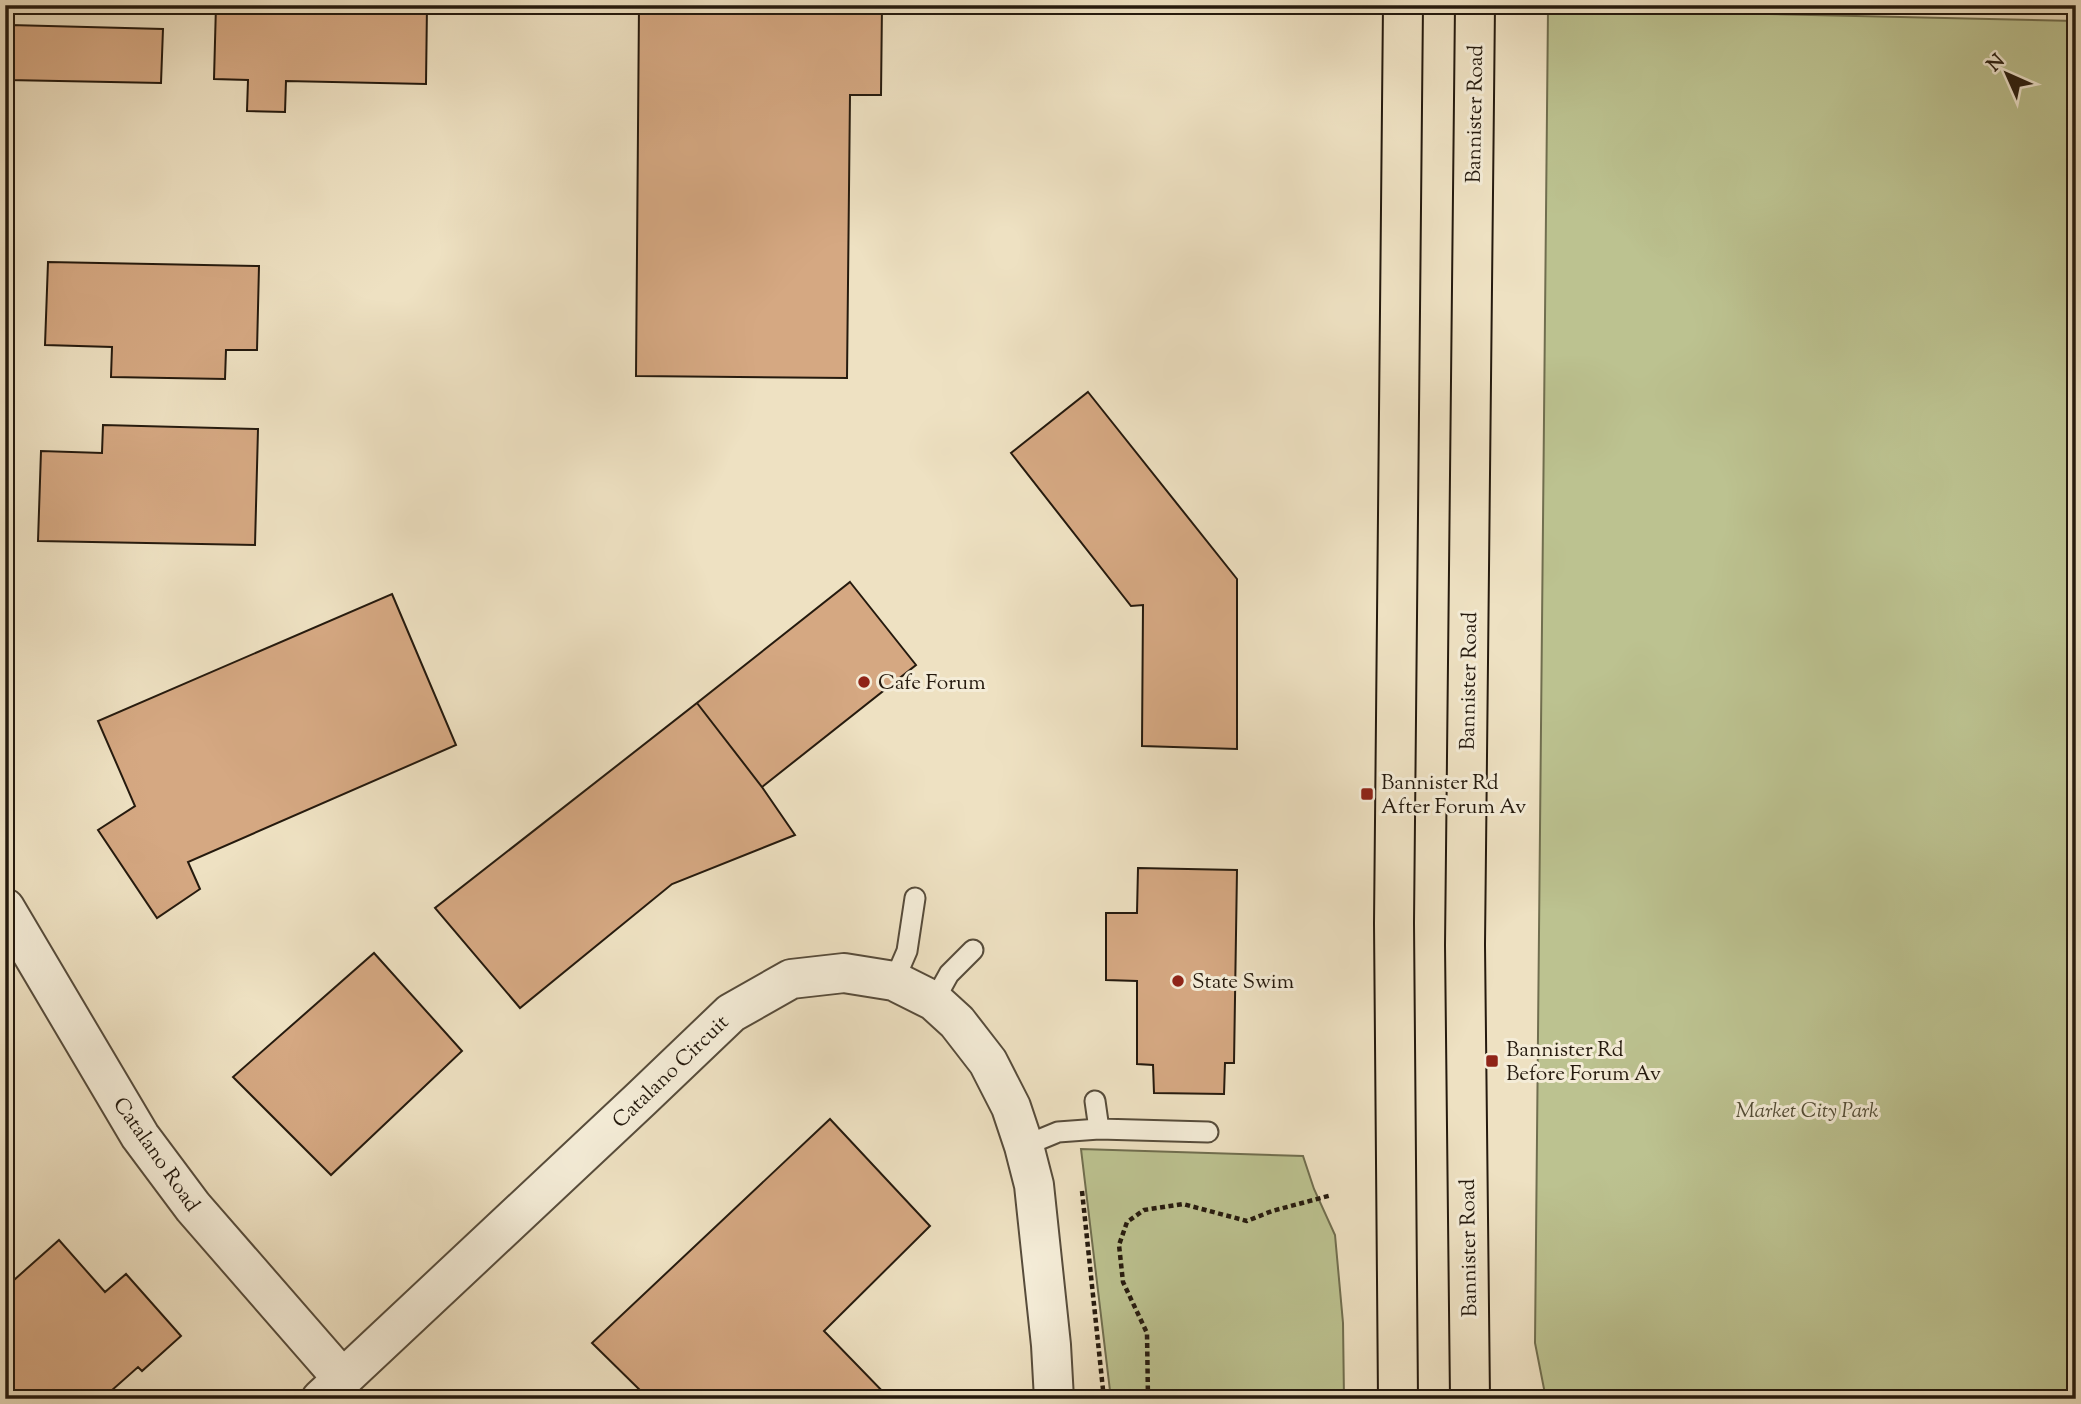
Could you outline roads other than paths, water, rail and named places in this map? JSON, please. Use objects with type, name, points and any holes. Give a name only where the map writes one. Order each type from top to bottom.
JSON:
[{"type":"main road","points":[[1398,1399],[1394,923],[1403,5]]},
{"type":"main road","name":"Bannister Road","points":[[1470,1399],[1465,945],[1475,5]]},
{"type":"street","name":"Catalano Road","points":[[5,908],[139,1136],[331,1388]]},
{"type":"street","name":"Catalano Circuit","points":[[331,1388],[731,1013],[791,979],[844,973],[894,981],[934,1001],[957,1022],[988,1062],[1011,1107],[1034,1185],[1054,1399]]},
{"type":"lane","points":[[894,981],[907,951],[915,898]]},
{"type":"lane","points":[[934,1001],[949,974],[973,950]]},
{"type":"lane","points":[[1095,1101],[1099,1129]]},
{"type":"lane","points":[[1024,1146],[1058,1132],[1099,1129],[1208,1132]]},
{"type":"place","name":"Cafe Forum","points":[[864,682]]},
{"type":"place","name":"Bannister Rd After Forum Av","points":[[1367,794]]},
{"type":"place","name":"State Swim","points":[[1178,981]]},
{"type":"place","name":"Bannister Rd Before Forum Av","points":[[1492,1061]]},
{"type":"park label","name":"Market City Park","points":[[1807,1110]]}]
